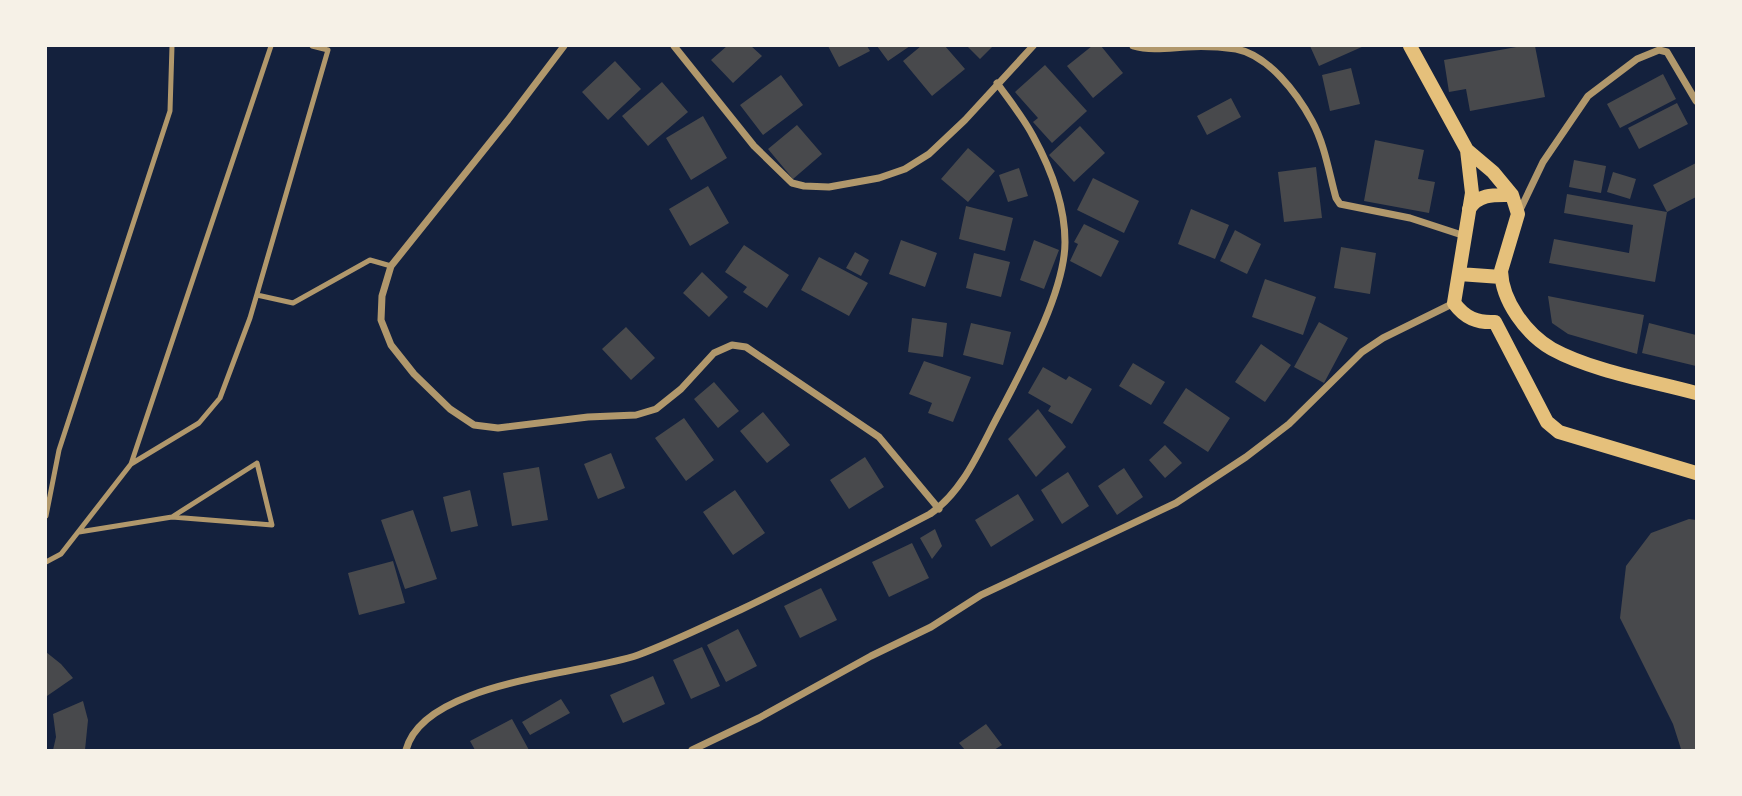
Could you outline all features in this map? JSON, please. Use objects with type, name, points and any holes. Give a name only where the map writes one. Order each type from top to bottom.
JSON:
[{"type":"main road","points":[[1409,46],[1467,150],[1493,172],[1513,195],[1518,214],[1501,277],[1507,298],[1520,320],[1550,348],[1576,359],[1696,393]]},
{"type":"main road","points":[[1467,150],[1472,193],[1454,303],[1460,312],[1470,318],[1481,323],[1495,322],[1502,318],[1507,298]]},
{"type":"main road","points":[[1469,209],[1478,199],[1513,195]]},
{"type":"main road","points":[[1459,274],[1501,277]]},
{"type":"main road","points":[[1495,322],[1547,422],[1559,432],[1696,473]]},
{"type":"street","points":[[564,46],[391,266],[382,296],[381,320],[391,345],[414,374],[450,409],[474,425],[498,428],[587,417],[636,415],[656,409],[681,389],[713,353],[732,345],[746,346],[879,437],[939,509]]},
{"type":"street","points":[[674,46],[754,146],[792,183],[829,187],[879,178],[905,169],[929,154],[965,120],[1033,46]]},
{"type":"street","points":[[1133,46],[1162,49],[1190,46],[1237,50],[1262,59],[1279,74],[1312,121],[1340,204],[1409,218],[1465,236]]},
{"type":"street","points":[[1518,214],[1543,162],[1588,96],[1637,60],[1660,50],[1667,52],[1696,101]]},
{"type":"street","points":[[406,751],[418,727],[443,710],[479,693],[512,682],[593,667],[637,655],[763,599],[939,509],[959,488],[1031,353],[1050,306],[1061,270],[1065,244],[1063,216],[1050,173],[1033,134],[997,83]]},
{"type":"street","points":[[692,751],[931,627],[992,589],[1176,503],[1246,457],[1289,424],[1362,352],[1383,338],[1454,303]]},
{"type":"lane","points":[[46,516],[59,450],[170,111],[172,46]]},
{"type":"lane","points":[[46,562],[61,554],[131,464],[271,46]]},
{"type":"lane","points":[[131,464],[199,422],[220,398],[257,295],[328,50],[312,46]]},
{"type":"lane","points":[[257,295],[293,303],[370,260],[391,266]]},
{"type":"lane","points":[[79,531],[172,517],[272,525],[257,463],[172,517]]},
{"type":"building","points":[[727,46],[751,46],[762,56],[733,83],[711,60]]},
{"type":"building","points":[[828,46],[867,46],[870,51],[839,67]]},
{"type":"building","points":[[877,46],[910,46],[888,61]]},
{"type":"building","points":[[921,46],[945,46],[965,69],[932,96],[903,61]]},
{"type":"building","points":[[967,46],[993,46],[980,59]]},
{"type":"building","points":[[1092,46],[1101,46],[1123,73],[1093,98],[1067,66]]},
{"type":"building","points":[[1310,46],[1364,46],[1319,66]]},
{"type":"building","points":[[1535,46],[1545,97],[1470,111],[1466,89],[1449,92],[1444,60]]},
{"type":"building","points":[[615,61],[641,89],[608,120],[582,92]]},
{"type":"building","points":[[1045,65],[1087,111],[1052,143],[1033,122],[1038,118],[1015,92]]},
{"type":"building","points":[[1351,68],[1360,104],[1330,111],[1322,75]]},
{"type":"building","points":[[1663,74],[1676,99],[1620,128],[1607,104]]},
{"type":"building","points":[[781,75],[803,105],[763,135],[740,105]]},
{"type":"building","points":[[662,82],[688,112],[648,146],[622,116]]},
{"type":"building","points":[[1231,98],[1241,117],[1207,135],[1197,116]]},
{"type":"building","points":[[1677,103],[1688,124],[1639,149],[1628,128]]},
{"type":"building","points":[[703,116],[727,158],[691,180],[666,138]]},
{"type":"building","points":[[797,125],[822,154],[793,179],[768,149]]},
{"type":"building","points":[[1080,126],[1105,153],[1074,182],[1049,155]]},
{"type":"building","points":[[1375,140],[1424,150],[1418,179],[1435,182],[1429,213],[1364,201]]},
{"type":"building","points":[[968,148],[995,171],[968,202],[941,179]]},
{"type":"building","points":[[1574,160],[1606,166],[1601,193],[1569,187]]},
{"type":"building","points":[[1696,163],[1696,197],[1667,212],[1653,185]]},
{"type":"building","points":[[1316,167],[1322,218],[1284,222],[1278,172]]},
{"type":"building","points":[[1019,168],[1028,196],[1008,202],[999,175]]},
{"type":"building","points":[[1613,172],[1636,179],[1630,199],[1607,192]]},
{"type":"building","points":[[1093,178],[1139,201],[1124,233],[1077,210]]},
{"type":"building","points":[[708,186],[729,223],[690,246],[669,209]]},
{"type":"building","points":[[1567,194],[1667,212],[1655,282],[1549,263],[1554,239],[1629,253],[1633,225],[1564,213]]},
{"type":"building","points":[[966,206],[1013,218],[1005,251],[959,239]]},
{"type":"building","points":[[1191,209],[1229,225],[1215,259],[1178,244]]},
{"type":"building","points":[[1084,224],[1119,241],[1101,277],[1070,261],[1078,244],[1074,242]]},
{"type":"building","points":[[1235,230],[1261,244],[1247,274],[1220,261]]},
{"type":"building","points":[[901,240],[937,253],[925,287],[889,274]]},
{"type":"building","points":[[1034,240],[1059,250],[1044,289],[1020,280]]},
{"type":"building","points":[[744,245],[789,275],[767,308],[743,292],[747,287],[725,272]]},
{"type":"building","points":[[1341,247],[1376,253],[1370,294],[1334,288]]},
{"type":"building","points":[[855,252],[869,260],[861,276],[846,268]]},
{"type":"building","points":[[974,253],[1010,262],[1001,297],[966,288]]},
{"type":"building","points":[[819,257],[868,283],[849,316],[801,290]]},
{"type":"building","points":[[702,272],[728,297],[709,317],[683,293]]},
{"type":"building","points":[[1265,279],[1316,297],[1303,335],[1252,317]]},
{"type":"building","points":[[1548,296],[1644,315],[1637,354],[1568,334],[1552,323]]},
{"type":"building","points":[[912,318],[947,323],[943,357],[908,352]]},
{"type":"building","points":[[1319,322],[1348,338],[1324,383],[1294,367]]},
{"type":"building","points":[[971,323],[1011,332],[1003,365],[963,355]]},
{"type":"building","points":[[1649,323],[1696,335],[1696,366],[1642,353]]},
{"type":"building","points":[[626,327],[655,358],[631,380],[602,349]]},
{"type":"building","points":[[1261,344],[1291,365],[1265,402],[1235,382]]},
{"type":"building","points":[[924,361],[971,377],[953,422],[928,413],[932,403],[909,394]]},
{"type":"building","points":[[1133,363],[1165,382],[1151,405],[1119,386]]},
{"type":"building","points":[[1043,367],[1066,380],[1069,376],[1092,389],[1072,424],[1048,411],[1051,406],[1028,393]]},
{"type":"building","points":[[714,382],[739,411],[718,428],[694,399]]},
{"type":"building","points":[[1186,388],[1230,418],[1208,452],[1163,423]]},
{"type":"building","points":[[1038,409],[1066,447],[1036,477],[1008,439]]},
{"type":"building","points":[[763,412],[790,445],[767,463],[740,431]]},
{"type":"building","points":[[684,418],[714,460],[686,481],[655,438]]},
{"type":"building","points":[[1165,445],[1182,463],[1165,478],[1149,460]]},
{"type":"building","points":[[611,453],[625,488],[598,499],[584,464]]},
{"type":"building","points":[[865,457],[884,487],[849,509],[830,480]]},
{"type":"building","points":[[539,467],[548,520],[512,526],[503,473]]},
{"type":"building","points":[[1124,468],[1143,497],[1117,515],[1098,486]]},
{"type":"building","points":[[1068,472],[1089,506],[1062,524],[1041,490]]},
{"type":"building","points":[[470,490],[478,526],[451,532],[443,497]]},
{"type":"building","points":[[735,490],[765,533],[733,555],[703,512]]},
{"type":"building","points":[[1018,494],[1034,520],[991,547],[975,520]]},
{"type":"building","points":[[413,510],[437,579],[405,589],[381,520]]},
{"type":"building","points":[[1689,519],[1696,520],[1696,749],[1681,749],[1673,724],[1620,618],[1626,566],[1651,533]]},
{"type":"building","points":[[935,529],[942,546],[932,559],[920,538]]},
{"type":"building","points":[[912,543],[929,578],[889,597],[872,562]]},
{"type":"building","points":[[393,561],[405,603],[359,615],[348,573]]},
{"type":"building","points":[[821,588],[837,620],[800,638],[784,606]]},
{"type":"building","points":[[738,629],[757,666],[726,682],[707,645]]},
{"type":"building","points":[[702,647],[720,686],[691,699],[673,660]]},
{"type":"building","points":[[46,652],[73,678],[47,696]]},
{"type":"building","points":[[653,676],[665,704],[623,723],[610,695]]},
{"type":"building","points":[[561,699],[570,713],[530,735],[522,722]]},
{"type":"building","points":[[83,701],[88,720],[85,750],[53,750],[56,737],[53,714]]},
{"type":"building","points":[[512,719],[529,750],[475,750],[470,741]]},
{"type":"building","points":[[986,724],[1002,745],[994,750],[965,750],[959,743]]}]
